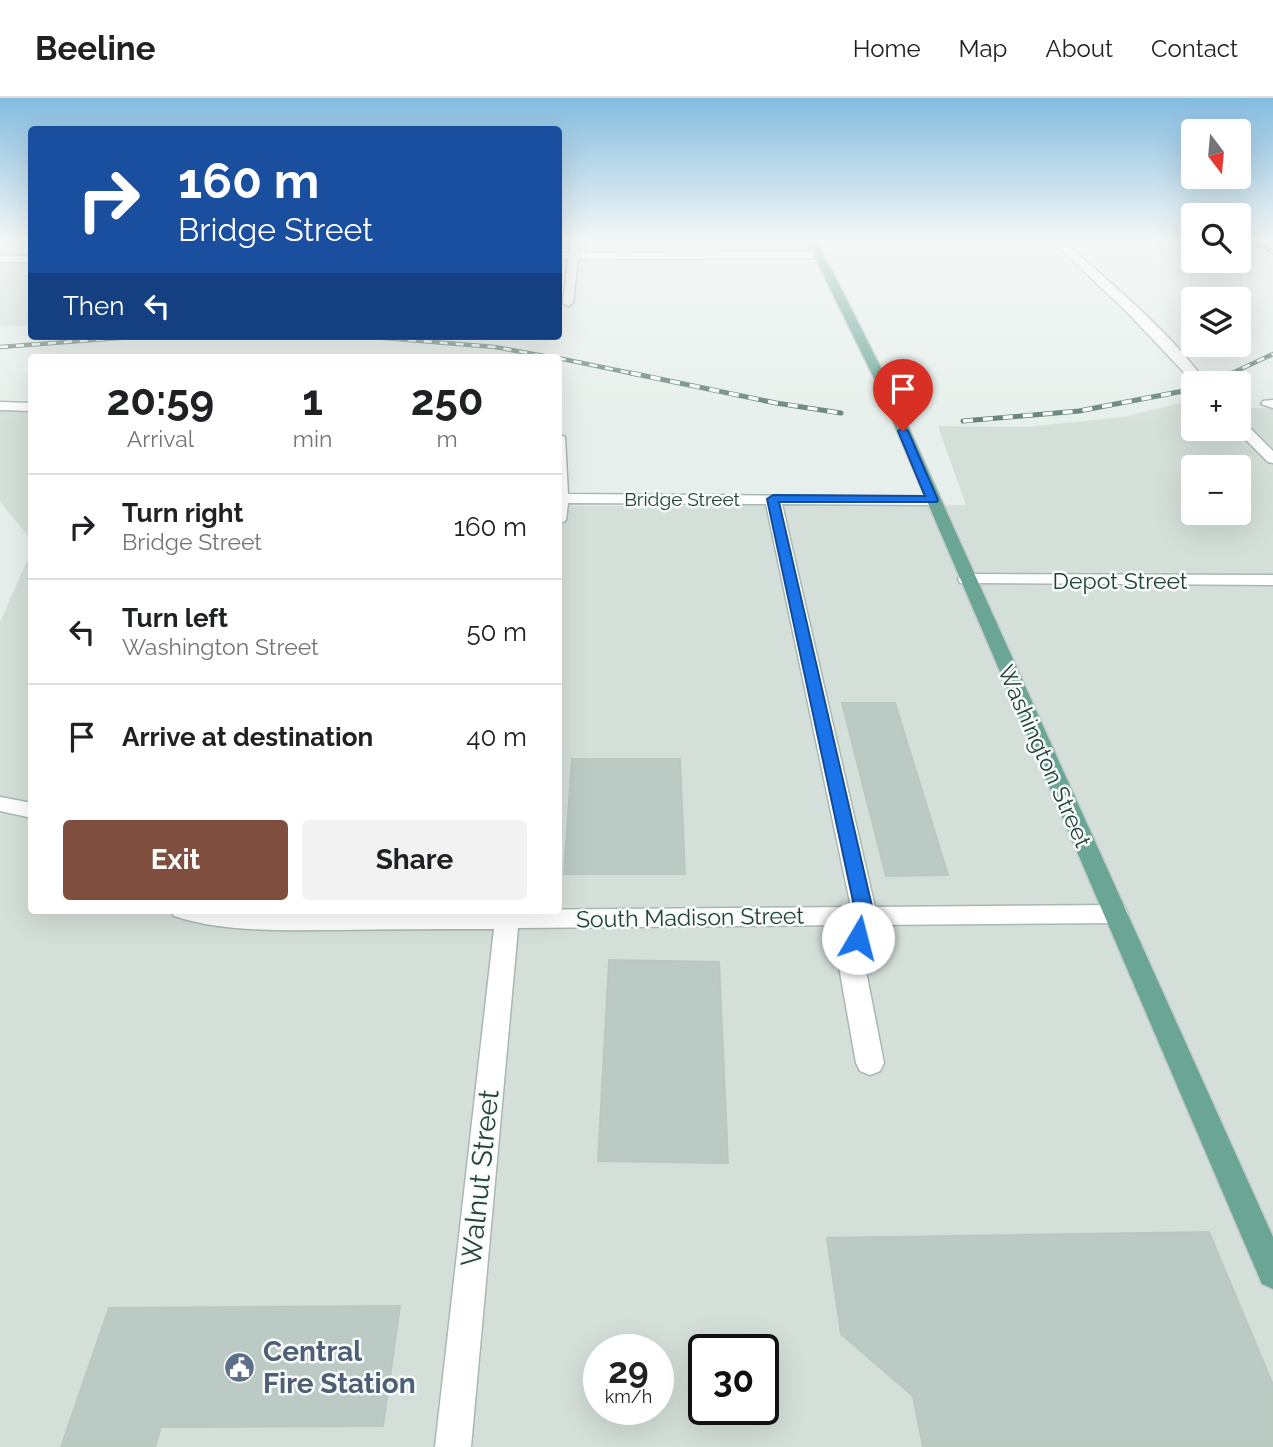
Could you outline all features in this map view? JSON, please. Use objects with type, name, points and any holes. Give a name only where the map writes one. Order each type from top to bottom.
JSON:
[{"type":"main road","name":"Washington Street","points":[[843,304],[883,384],[966,579],[1273,1273]]},
{"type":"street","points":[[1128,304],[1190,371]]},
{"type":"street","points":[[0,406],[28,407]]},
{"type":"street","points":[[1251,437],[1273,459]]},
{"type":"street","name":"Bridge Street","points":[[562,498],[933,500]]},
{"type":"street","points":[[773,499],[865,915],[851,961],[870,1063]]},
{"type":"street","name":"Depot Street","points":[[966,579],[1273,580]]},
{"type":"street","points":[[0,804],[28,810]]},
{"type":"street","name":"South Madison Street","points":[[207,914],[285,921],[507,915],[1116,914]]},
{"type":"street","name":"Walnut Street","points":[[453,1447],[507,915]]},
{"type":"shaded area","points":[[0,304],[28,304],[28,325],[0,327]]},
{"type":"shaded area","points":[[1181,403],[1181,441],[1251,441],[1251,408],[1273,408],[1273,1447],[0,1447],[0,622],[28,559],[28,914],[562,914],[562,506],[966,505],[938,426],[1027,427],[1123,417]]},
{"type":"shaded area","points":[[0,410],[28,410],[28,535],[0,502]]},
{"type":"building","points":[[842,703],[895,703],[948,875],[886,876]]},
{"type":"building","points":[[572,759],[680,759],[685,874],[564,874]]},
{"type":"building","points":[[609,960],[719,962],[728,1163],[598,1161]]},
{"type":"building","points":[[1209,1232],[1273,1385],[1273,1447],[923,1447],[913,1396],[841,1334],[827,1238]]},
{"type":"building","name":"Central Fire Station","points":[[400,1306],[383,1426],[161,1427],[155,1447],[61,1447],[109,1308]]},
{"type":"railway","points":[[0,347],[93,340]]},
{"type":"railway","points":[[409,340],[495,347],[534,354]]},
{"type":"railway","points":[[1237,371],[1273,354]]},
{"type":"railway","points":[[562,359],[640,375]]},
{"type":"railway","points":[[631,373],[776,403],[841,413]]},
{"type":"railway","points":[[963,421],[1079,411],[1181,391]]},
{"type":"place","name":"Central Fire Station","points":[[240,1367]]},
{"type":"route","points":[[858,938],[865,915],[773,499],[933,500],[903,431]]}]
